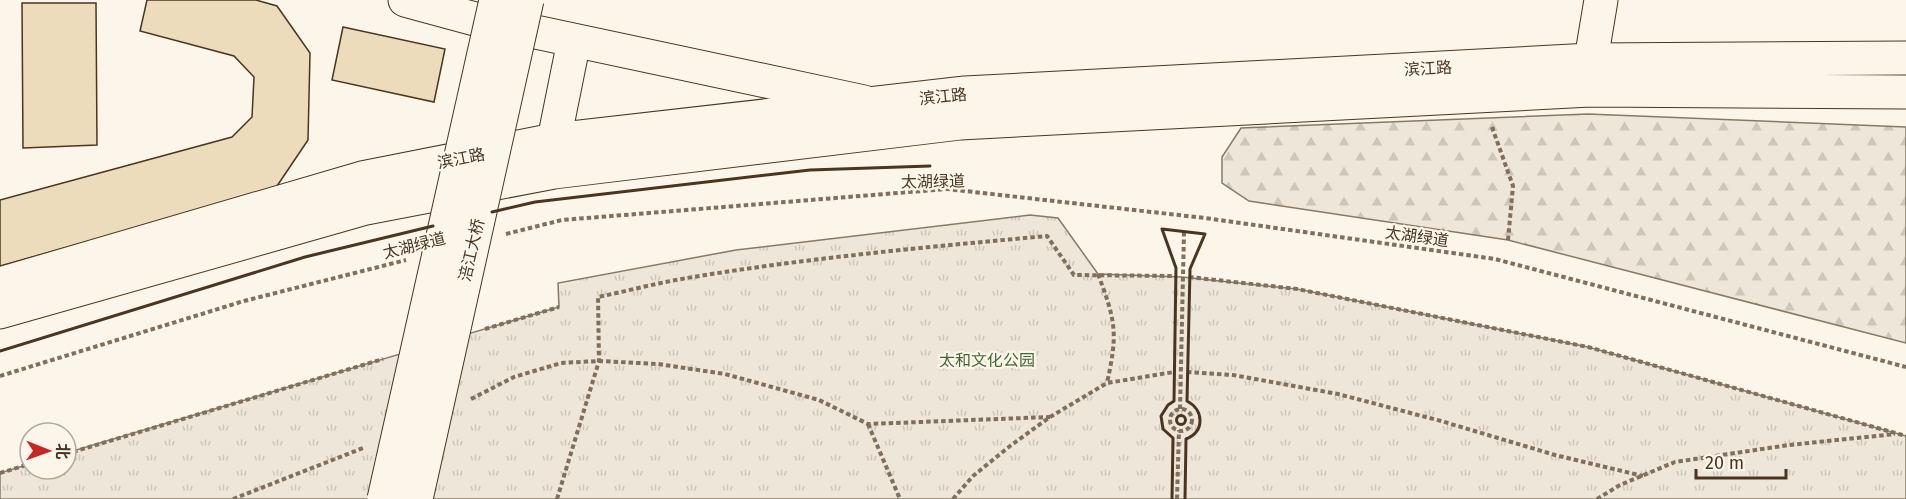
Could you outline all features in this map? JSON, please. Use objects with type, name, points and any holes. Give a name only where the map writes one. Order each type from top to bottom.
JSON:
[{"type":"main road","points":[[405,0],[483,6],[574,41],[960,123]]},
{"type":"main road","name":"涪江大桥","points":[[416,499],[527,0]]},
{"type":"main road","points":[[1591,60],[1601,0]]},
{"type":"main road","name":"涪江大桥","points":[[384,499],[483,6]]},
{"type":"main road","points":[[554,140],[574,41]]},
{"type":"main road","name":"滨江路","points":[[0,284],[362,178],[554,140],[965,93],[1591,60],[1906,58]]},
{"type":"main road","name":"滨江路","points":[[0,312],[366,208],[554,172],[960,123],[1590,90],[1906,92]]},
{"type":"path","points":[[1482,95],[1513,186],[1508,240]]},
{"type":"path","name":"太湖绿道","points":[[505,235],[562,220],[947,189],[1206,218],[1496,260],[1906,367]]},
{"type":"path","points":[[1180,409],[1184,232]]},
{"type":"path","points":[[557,499],[598,361],[598,297],[685,278],[774,265],[1047,236],[1074,275],[1176,276]]},
{"type":"path","name":"太湖绿道","points":[[0,376],[244,301],[414,258]]},
{"type":"path","points":[[1098,274],[1112,311],[1115,330],[1107,383]]},
{"type":"path","points":[[1189,278],[1297,289],[1588,347],[1906,436]]},
{"type":"path","points":[[479,331],[559,307]]},
{"type":"path","points":[[78,450],[387,358]]},
{"type":"path","points":[[561,363],[598,361],[658,364],[725,374],[819,400],[868,424],[1050,417]]},
{"type":"path","points":[[953,499],[974,476],[1050,417],[1107,383],[1174,372]]},
{"type":"path","points":[[1187,372],[1233,375],[1338,394],[1441,421],[1555,455],[1642,476]]},
{"type":"path","points":[[1180,409],[1189,412],[1191,422],[1185,430],[1179,430],[1172,426],[1170,419],[1173,413],[1180,409]]},
{"type":"path","points":[[868,424],[900,499]]},
{"type":"path","points":[[1177,499],[1179,430]]},
{"type":"path","points":[[1598,499],[1620,485],[1675,462],[1789,445],[1899,434]]},
{"type":"path","points":[[0,473],[18,468]]},
{"type":"green space","points":[[1588,114],[1906,127],[1906,343],[1508,240],[1249,201],[1222,183],[1222,157],[1241,128]]},
{"type":"green space","name":"太和文化公园","points":[[1030,215],[1058,218],[1098,274],[1182,277],[1297,289],[1588,347],[1906,436],[1906,499],[0,499],[0,473],[18,468],[18,481],[78,481],[78,449],[559,307],[558,283],[736,250]]},
{"type":"building","points":[[147,0],[256,0],[277,6],[310,53],[308,140],[275,189],[0,266],[0,200],[232,137],[252,117],[254,77],[234,56],[140,31]]},
{"type":"building","points":[[22,3],[96,3],[97,145],[23,148]]},
{"type":"building","points":[[343,27],[445,49],[434,102],[332,80]]},
{"type":"wall","points":[[492,212],[535,202],[810,170],[930,166]]},
{"type":"wall","points":[[0,351],[305,257],[433,226]]},
{"type":"wall","points":[[1172,499],[1173,438],[1163,429],[1161,416],[1168,405],[1174,401],[1176,268],[1162,229],[1205,234],[1190,269],[1187,401],[1197,410],[1200,420],[1197,431],[1186,439],[1185,499]]},
{"type":"wall","points":[[1181,416],[1185,420],[1181,424],[1177,420],[1181,416]]}]
